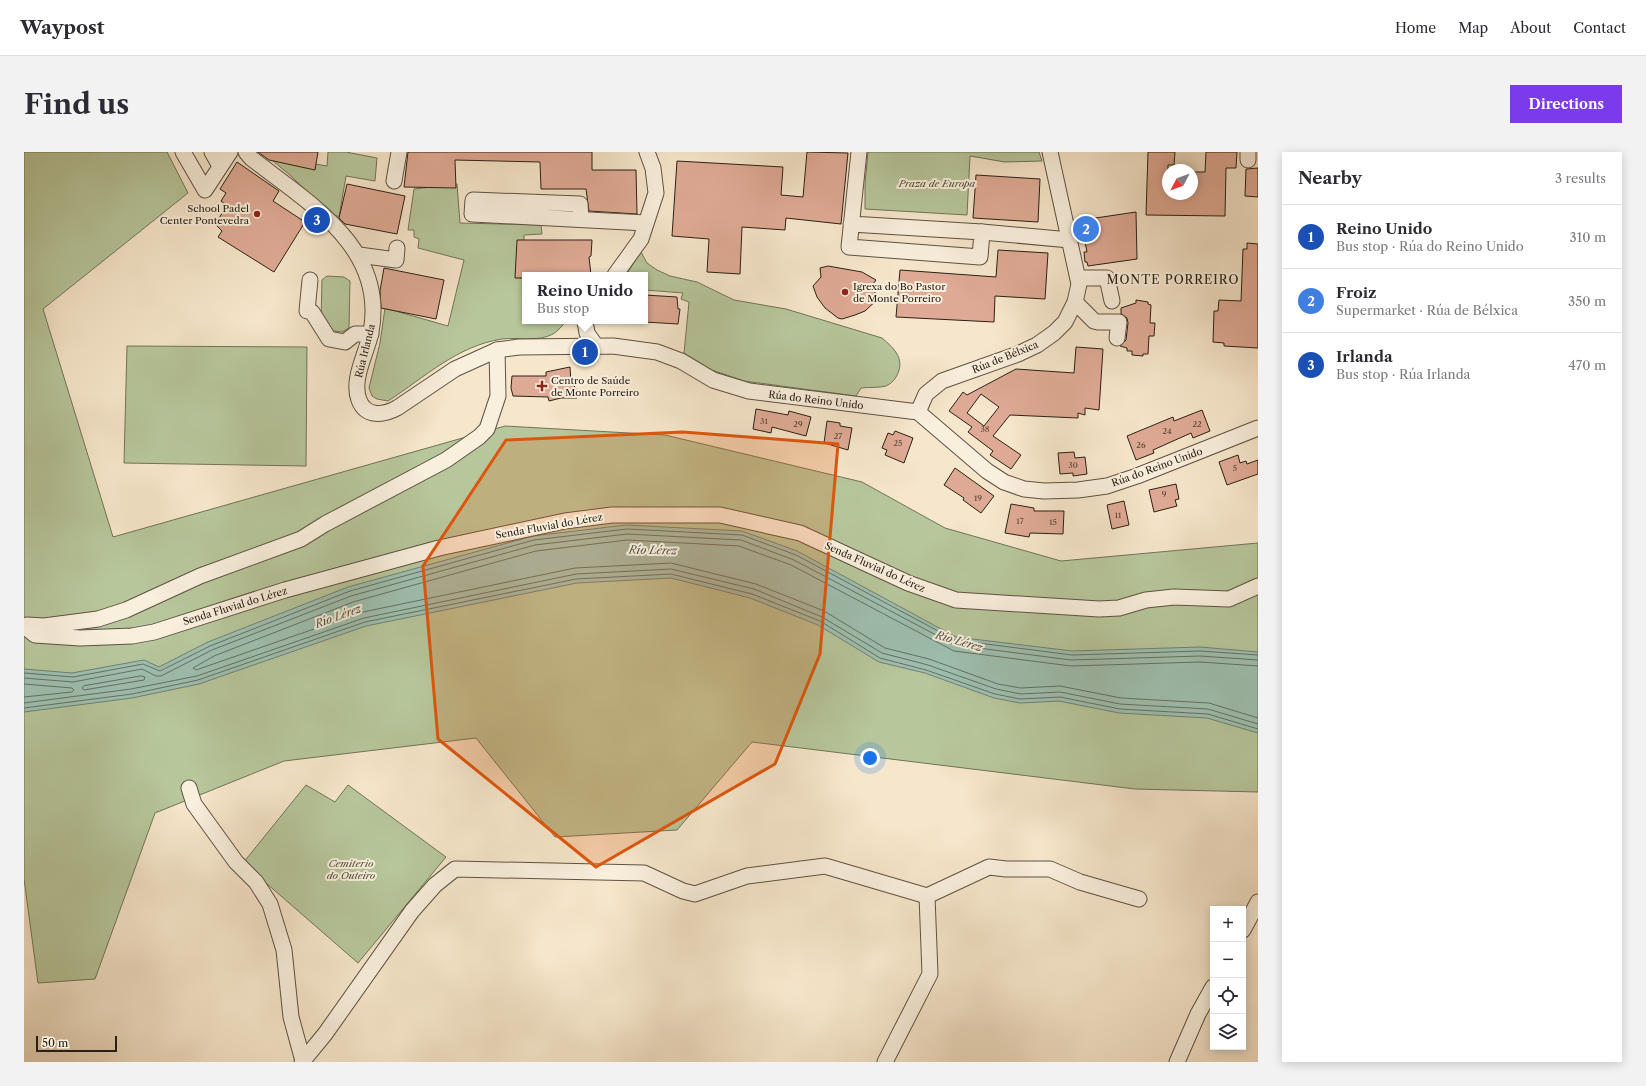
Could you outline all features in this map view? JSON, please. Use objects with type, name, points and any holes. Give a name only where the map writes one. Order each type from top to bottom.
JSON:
[{"type":"street","points":[[182,152],[204,190],[230,152]]},
{"type":"street","points":[[212,152],[220,166]]},
{"type":"street","name":"Rúa Irlanda","points":[[246,152],[251,158],[336,225],[359,255],[369,280],[373,298],[371,334],[356,388],[360,402],[365,409]]},
{"type":"street","points":[[394,181],[399,152]]},
{"type":"street","points":[[618,272],[641,239],[656,193],[653,168],[647,152]]},
{"type":"street","points":[[859,152],[849,247],[980,257],[982,232]]},
{"type":"street","name":"Rúa de Bélxica","points":[[918,412],[926,394],[942,381],[1037,345],[1054,333],[1065,322],[1075,302],[1079,284],[1050,152]]},
{"type":"street","points":[[581,219],[580,204],[473,200],[472,214],[646,223]]},
{"type":"street","points":[[851,224],[982,232],[1070,240]]},
{"type":"street","points":[[359,255],[396,260],[398,248]]},
{"type":"street","points":[[1078,278],[1107,278],[1112,301]]},
{"type":"street","points":[[310,280],[307,311],[312,312],[329,339],[344,342],[355,334],[371,334]]},
{"type":"street","points":[[1075,302],[1094,321],[1119,322],[1118,338]]},
{"type":"street","points":[[586,324],[587,333],[596,346]]},
{"type":"street","name":"Rúa do Reino Unido","points":[[365,409],[378,414],[388,413],[455,369],[497,350],[519,347],[613,346],[657,352],[680,361],[713,380],[749,391],[783,397],[918,412],[987,471],[1004,482],[1024,489],[1044,491],[1078,490],[1107,486],[1137,476],[1258,428]]},
{"type":"street","points":[[24,625],[44,626],[98,619],[126,610],[200,576],[301,539],[325,524],[446,460],[479,437],[486,429],[498,396],[497,350]]},
{"type":"street","name":"Senda Fluvial do Lérez","points":[[24,625],[35,635],[80,638],[146,634],[292,588],[439,548],[565,521],[612,515],[720,515],[800,533],[908,583],[956,600],[1099,610],[1119,608],[1146,600],[1174,597],[1229,599],[1258,586]]},
{"type":"street","points":[[189,788],[194,804],[236,862],[256,882],[270,904],[284,950],[292,1017],[302,1062]]},
{"type":"street","points":[[302,1062],[335,1021],[412,911],[435,885],[455,869],[644,873],[683,891],[695,894],[747,876],[825,866],[927,896],[989,867],[1006,870],[1050,869],[1080,882],[1139,899]]},
{"type":"street","points":[[886,1062],[930,974],[927,896]]},
{"type":"street","points":[[1246,924],[1258,902]]},
{"type":"street","points":[[1177,1062],[1210,993]]},
{"type":"highlighted area","points":[[683,432],[838,444],[820,654],[775,764],[596,867],[438,739],[423,566],[506,440]]},
{"type":"green space","points":[[24,152],[167,152],[188,193],[43,309],[113,537],[505,426],[665,435],[862,482],[945,528],[1061,561],[1258,543],[1258,792],[1135,789],[752,742],[677,830],[555,837],[476,738],[284,761],[155,813],[95,979],[38,983],[24,879]]},
{"type":"green space","points":[[328,152],[346,152],[377,158],[375,181],[346,176],[339,217],[326,210],[291,176],[267,156],[327,166]]},
{"type":"green space","name":"Praza de Europa","points":[[868,152],[1039,152],[1042,161],[1005,162],[970,156],[967,215],[865,209],[865,184]]},
{"type":"green space","points":[[457,184],[460,223],[541,225],[542,234],[524,235],[524,272],[522,272],[522,324],[564,324],[553,334],[541,338],[502,339],[470,348],[442,364],[388,401],[377,399],[372,396],[369,388],[380,343],[385,308],[448,326],[464,260],[418,248],[419,239],[414,237],[414,230],[408,230],[414,189]]},
{"type":"green space","points":[[641,252],[647,263],[657,270],[670,276],[697,282],[734,300],[786,309],[882,338],[898,355],[900,365],[899,371],[894,380],[886,386],[861,388],[856,396],[744,381],[712,370],[684,353],[689,302],[681,299],[683,293],[648,290],[648,272],[628,272]]},
{"type":"green space","points":[[327,276],[344,277],[350,281],[349,328],[342,332],[327,330],[321,322],[322,280]]},
{"type":"green space","points":[[127,346],[307,347],[306,466],[124,463]]},
{"type":"green space","name":"Cemiterio do Outeiro","points":[[306,785],[335,802],[348,785],[446,857],[358,963],[243,863]]},
{"type":"water","name":"Río Lérez","points":[[626,525],[742,531],[797,551],[956,637],[1072,651],[1200,647],[1258,652],[1258,733],[1207,718],[1119,713],[1059,701],[1020,703],[994,698],[925,673],[879,662],[818,625],[750,598],[671,578],[577,583],[366,626],[199,684],[132,698],[24,712],[24,669],[72,673],[144,660],[159,667],[208,642],[348,587],[533,536]]},
{"type":"building","points":[[258,152],[318,152],[315,170],[269,160]]},
{"type":"building","points":[[408,152],[592,152],[592,170],[636,170],[637,214],[589,211],[586,189],[541,189],[540,162],[455,160],[456,188],[404,187]]},
{"type":"building","points":[[807,152],[848,153],[841,224],[786,218],[785,230],[742,227],[740,274],[707,272],[709,239],[672,236],[677,161],[783,167],[781,195],[803,197]]},
{"type":"building","points":[[1148,152],[1175,152],[1174,164],[1162,164],[1162,200],[1198,200],[1198,172],[1205,172],[1206,152],[1237,152],[1236,168],[1226,168],[1225,216],[1146,215]]},
{"type":"building","name":"School Padel Center Pontevedra","points":[[237,162],[279,191],[273,201],[305,222],[274,272],[218,237],[222,231],[215,224],[227,206],[221,201],[226,193],[220,189]]},
{"type":"building","points":[[1258,168],[1258,197],[1245,196],[1246,169]]},
{"type":"building","points":[[976,175],[1040,179],[1038,222],[973,218]]},
{"type":"building","points":[[347,184],[405,196],[397,234],[345,224],[339,218]]},
{"type":"building","points":[[1136,212],[1137,259],[1088,266],[1087,262],[1085,262],[1084,252],[1087,252],[1080,225],[1082,224],[1082,220]]},
{"type":"building","points":[[517,240],[592,240],[591,256],[589,257],[591,272],[522,272],[522,278],[515,278]]},
{"type":"building","points":[[1247,243],[1258,244],[1258,348],[1224,346],[1224,343],[1213,342],[1214,311],[1218,311],[1219,300],[1241,301],[1243,249],[1247,249]]},
{"type":"building","points":[[998,250],[1048,253],[1045,299],[995,296],[994,322],[896,317],[900,270],[996,277]]},
{"type":"building","name":"Igrexa do Bo Pastor de Monte Porreiro","points":[[828,266],[862,272],[876,280],[871,287],[879,298],[865,311],[842,319],[838,318],[825,308],[817,297],[813,286],[821,277],[820,268]]},
{"type":"building","points":[[384,268],[444,280],[436,319],[381,308],[380,291]]},
{"type":"building","points":[[648,295],[677,297],[678,309],[680,309],[678,324],[648,322]]},
{"type":"building","points":[[1136,300],[1148,302],[1148,304],[1151,305],[1150,323],[1155,323],[1154,336],[1149,336],[1148,354],[1143,354],[1143,356],[1132,355],[1132,351],[1127,351],[1127,348],[1120,346],[1126,340],[1128,323],[1127,318],[1121,314],[1121,308],[1136,303]]},
{"type":"building","points":[[1076,347],[1103,349],[1099,410],[1085,408],[1085,415],[1078,413],[1078,418],[1010,415],[993,436],[1021,455],[1011,469],[990,455],[993,451],[968,432],[972,427],[949,411],[963,392],[967,395],[1016,369],[1074,373]],"holes":[[[981,394],[999,407],[984,426],[967,413]]]},
{"type":"building","name":"Centro de Saúde de Monte Porreiro","points":[[570,367],[571,383],[577,389],[577,398],[561,398],[549,401],[548,397],[513,396],[511,388],[512,376],[546,376],[546,372]]},
{"type":"building","points":[[756,409],[788,415],[789,411],[811,417],[806,436],[772,427],[771,433],[753,429]]},
{"type":"building","points":[[1202,410],[1210,431],[1193,438],[1191,433],[1153,450],[1154,453],[1136,460],[1127,436],[1173,417],[1174,421]]},
{"type":"building","points":[[827,421],[840,423],[840,426],[852,428],[848,450],[824,443]]},
{"type":"building","points":[[895,431],[913,438],[904,463],[885,455],[887,450],[882,448],[888,433],[893,435]]},
{"type":"building","points":[[1074,452],[1075,458],[1085,457],[1087,474],[1073,476],[1073,473],[1060,474],[1058,453]]},
{"type":"building","points":[[1238,455],[1240,463],[1246,461],[1247,464],[1258,460],[1258,474],[1227,485],[1219,462]]},
{"type":"building","points":[[955,468],[994,496],[981,513],[963,500],[964,498],[944,485]]},
{"type":"building","points":[[1176,484],[1179,499],[1175,500],[1177,506],[1154,512],[1149,490]]},
{"type":"building","points":[[1124,501],[1129,525],[1112,529],[1107,505]]},
{"type":"building","points":[[1011,504],[1034,508],[1034,511],[1064,511],[1063,534],[1030,533],[1029,537],[1005,533]]},
{"type":"place","name":"School Padel Center Pontevedra","points":[[257,214]]},
{"type":"place","name":"Irlanda","points":[[317,220]]},
{"type":"place","name":"Froiz","points":[[1086,229]]},
{"type":"place","name":"Igrexa do Bo Pastor de Monte Porreiro","points":[[845,292]]},
{"type":"place","name":"Reino Unido","points":[[585,352]]},
{"type":"place","name":"Centro de Saúde de Monte Porreiro","points":[[542,386]]},
{"type":"district","name":"MONTE PORREIRO","points":[[1173,279]]}]
